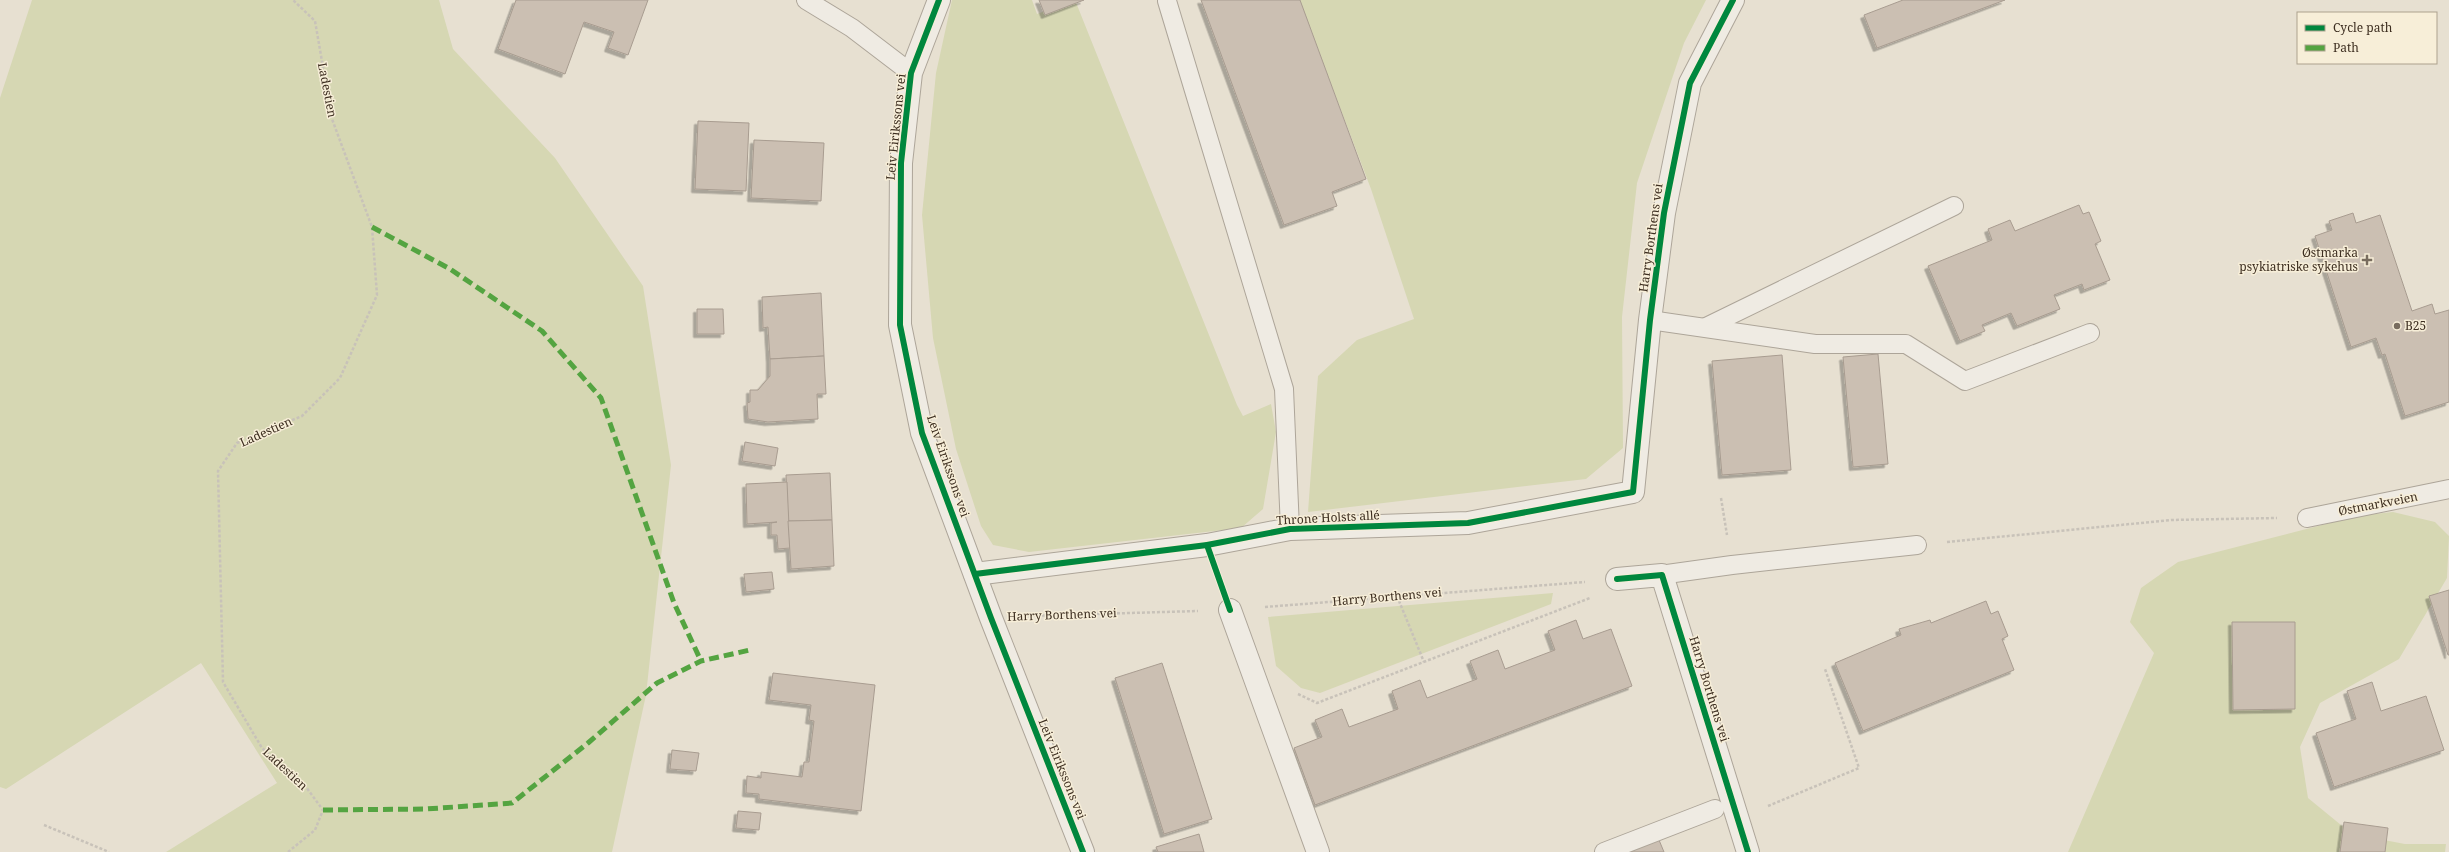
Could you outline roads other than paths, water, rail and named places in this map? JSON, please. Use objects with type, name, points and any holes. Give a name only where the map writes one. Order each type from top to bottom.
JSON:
[{"type":"street","name":"Leiv Eirikssons vei","points":[[939,0],[910,73],[901,163],[900,325],[922,432],[991,618],[1083,852]]},
{"type":"street","name":"Harry Borthens vei","points":[[1634,492],[1650,320],[1664,213],[1690,83],[1734,0]]},
{"type":"street","name":"Throne Holsts allé","points":[[975,574],[1207,545],[1290,529],[1468,523],[1634,492]]},
{"type":"street","name":"Harry Borthens vei","points":[[1660,575],[1662,575],[1748,852]]},
{"type":"street","points":[[1617,579],[1660,575]]},
{"type":"street","points":[[1230,610],[1318,852]]},
{"type":"lane","points":[[806,0],[852,28],[910,73]]},
{"type":"lane","points":[[1167,1],[1284,389],[1290,529]]},
{"type":"lane","points":[[1706,327],[1954,206]]},
{"type":"lane","points":[[1650,320],[1815,344],[1906,344],[1966,381],[2090,333]]},
{"type":"lane","name":"Østmarkveien","points":[[2307,518],[2449,489]]},
{"type":"lane","points":[[1660,575],[1732,565],[1917,545]]},
{"type":"lane","points":[[1604,852],[1715,809]]},
{"type":"place","name":"Østmarka psykiatriske sykehus","points":[[2367,260]]},
{"type":"place","name":"B25","points":[[2397,326]]}]
